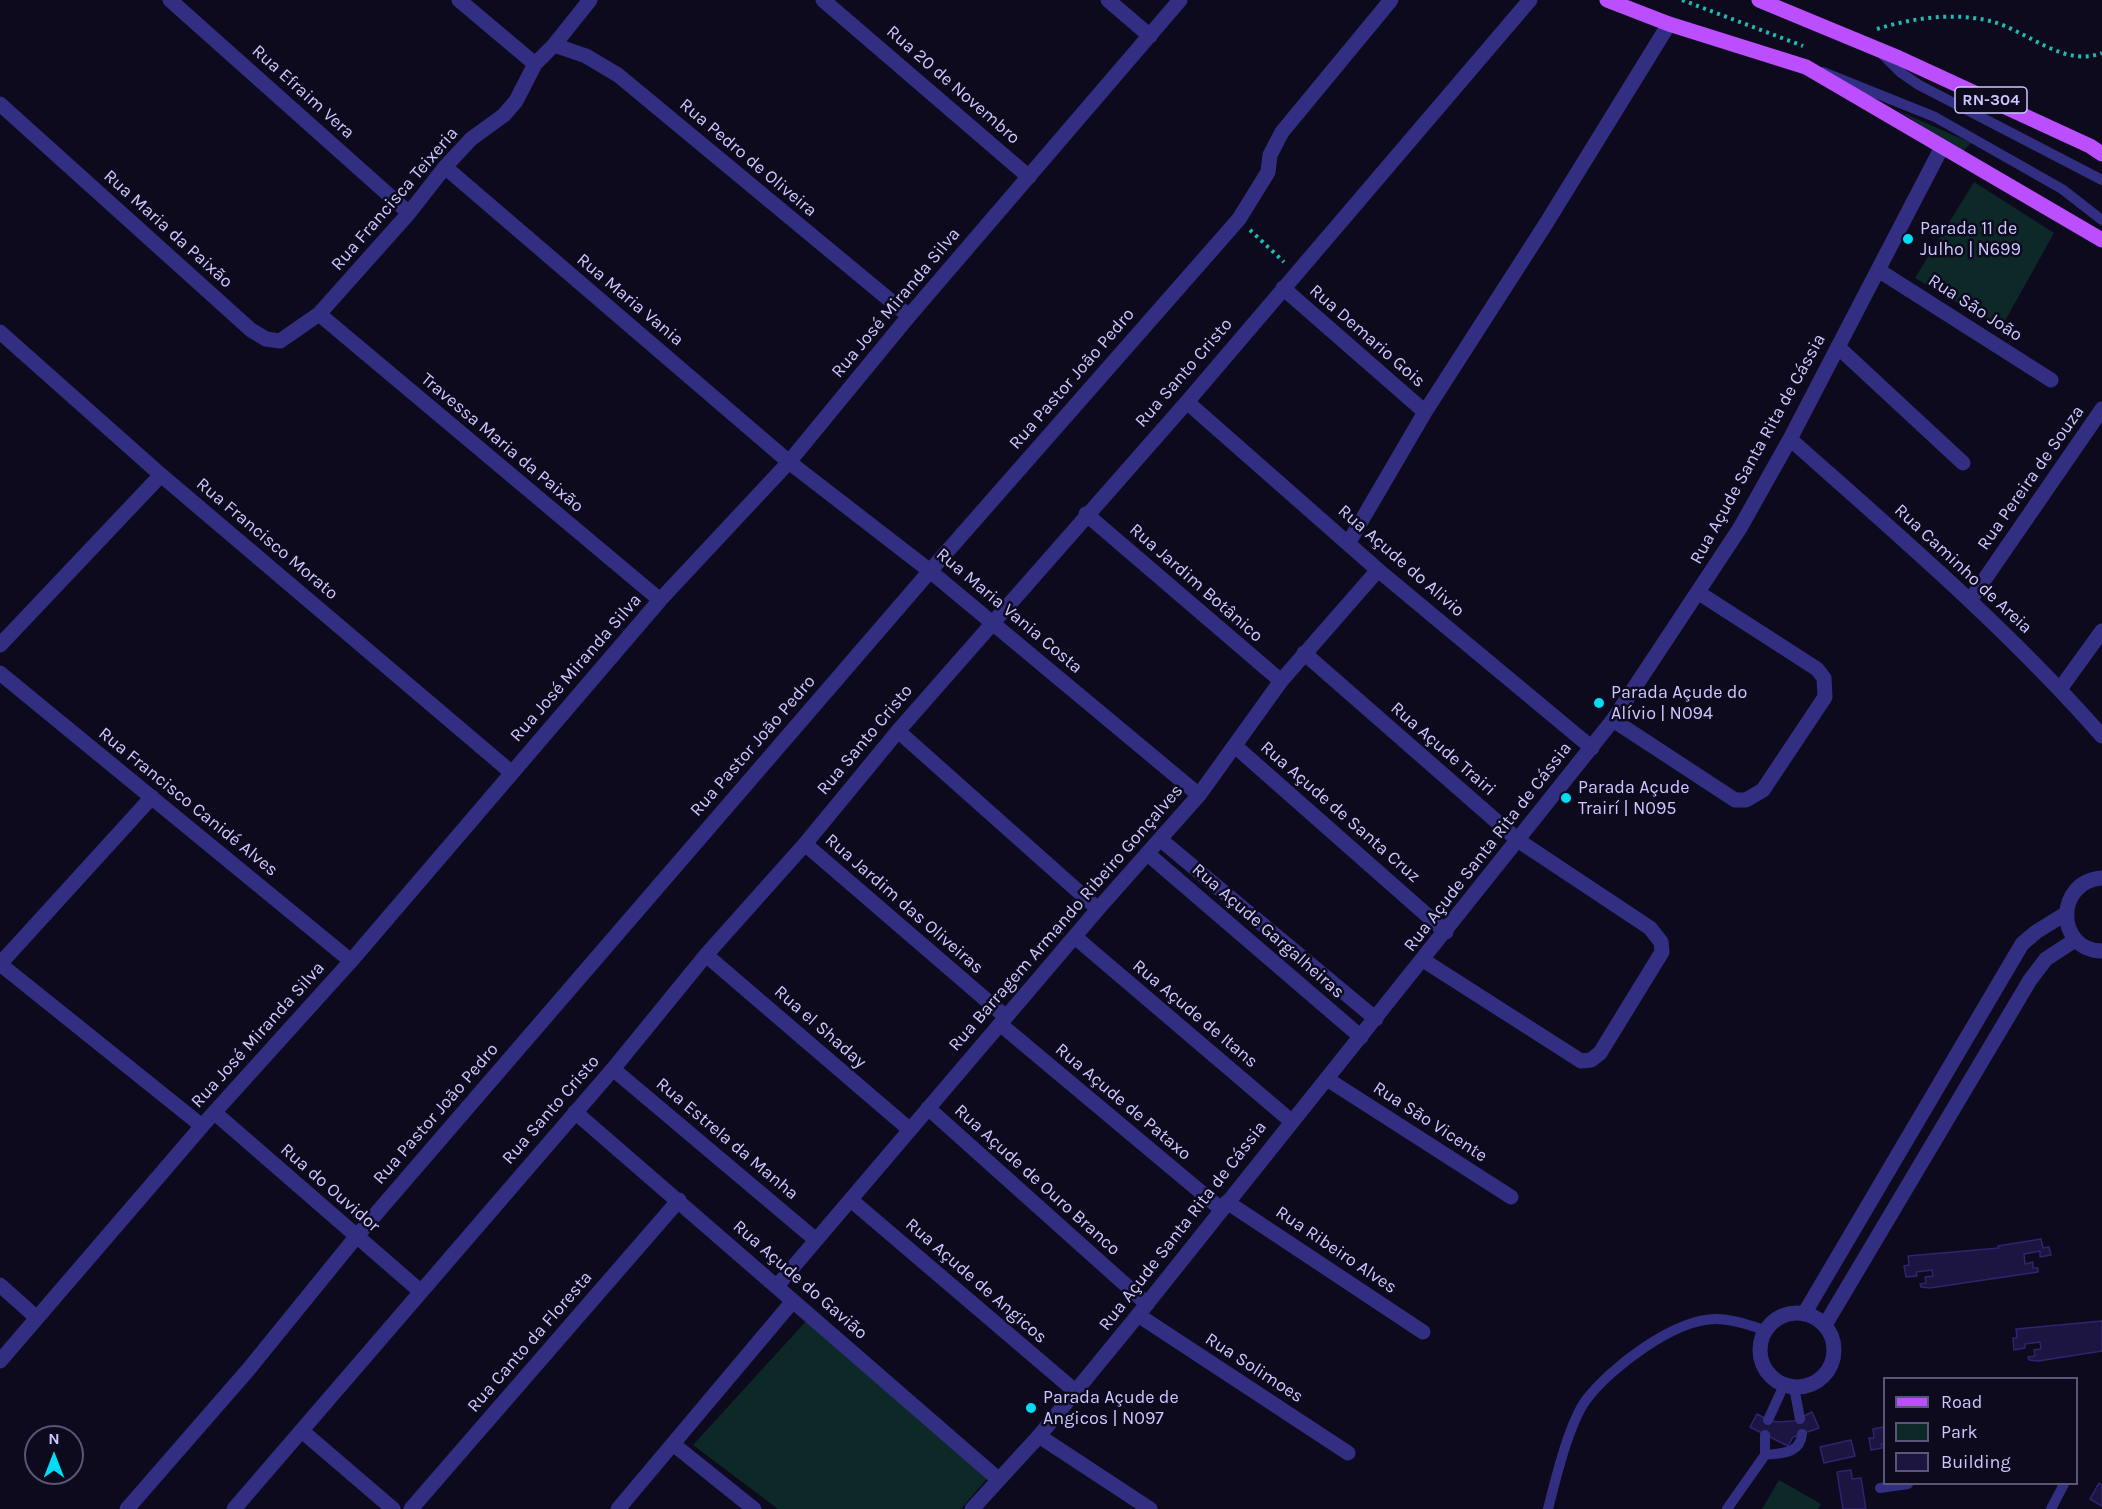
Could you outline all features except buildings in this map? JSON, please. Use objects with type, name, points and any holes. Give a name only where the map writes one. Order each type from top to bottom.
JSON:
[{"type":"main road","points":[[1607,0],[1669,24],[1806,67],[2102,240]]},
{"type":"main road","name":"RN-304","points":[[1759,0],[1854,38],[2090,146],[2102,154]]},
{"type":"street","name":"Rua Efraim Vera","points":[[170,0],[409,213]]},
{"type":"street","points":[[459,0],[535,64]]},
{"type":"street","name":"Rua Francisca Teixeria","points":[[319,314],[409,213],[445,167],[471,139],[510,108],[535,64],[554,45],[590,0]]},
{"type":"street","name":"Rua 20 de Novembro","points":[[823,0],[1029,177]]},
{"type":"street","points":[[1108,0],[1150,36]]},
{"type":"street","name":"Rua José Miranda Silva","points":[[0,1361],[202,1126],[351,961],[660,600],[789,462],[909,316],[1180,0]]},
{"type":"street","name":"Rua Pastor João Pedro","points":[[127,1509],[248,1370],[356,1237],[930,571],[1239,219],[1268,172],[1270,155],[1281,132],[1391,0]]},
{"type":"street","name":"Rua Santo Cristo","points":[[234,1509],[613,1069],[706,955],[805,844],[991,622],[1187,402],[1530,0]]},
{"type":"street","points":[[1349,542],[1425,412],[1547,222],[1669,24]]},
{"type":"street","name":"Rua Pedro de Oliveira","points":[[554,45],[586,56],[618,75],[909,316]]},
{"type":"street","name":"Rua Maria da Paixão","points":[[0,104],[251,330],[266,339],[280,341],[292,336],[319,314]]},
{"type":"street","name":"Rua Açude Santa Rita de Cássia","points":[[972,1509],[1039,1436],[1142,1310],[1291,1121],[1519,841],[1613,720],[1699,593],[1790,440],[1942,147]]},
{"type":"street","name":"Rua Maria Vania","points":[[445,167],[789,462]]},
{"type":"street","name":"Rua São João","points":[[1878,270],[2051,380]]},
{"type":"street","name":"Rua Demario Gois","points":[[1283,288],[1425,412]]},
{"type":"street","name":"Travessa Maria da Paixão","points":[[319,314],[660,600]]},
{"type":"street","name":"Rua Francisco Morato","points":[[0,332],[161,475],[512,773]]},
{"type":"street","points":[[1839,347],[1963,463]]},
{"type":"street","name":"Rua Açude do Alivio","points":[[1187,402],[1349,542],[1378,570],[1592,748]]},
{"type":"street","name":"Rua Pereira de Souza","points":[[1971,599],[2102,409]]},
{"type":"street","name":"Rua Caminho de Areia","points":[[1790,440],[1971,599],[2060,689],[2102,736]]},
{"type":"street","name":"Rua Maria Vania Costa","points":[[789,462],[930,571],[1199,795]]},
{"type":"street","points":[[0,645],[161,475]]},
{"type":"street","name":"Rua Jardim Botânico","points":[[1086,514],[1281,681]]},
{"type":"street","name":"Rua Barragem Armando Ribeiro Gonçalves","points":[[777,1286],[1098,909],[1149,855],[1199,795],[1281,681],[1378,570]]},
{"type":"street","points":[[1613,720],[1735,800],[1746,800],[1763,790],[1825,697],[1824,678],[1817,669],[1699,593]]},
{"type":"street","points":[[2060,689],[2102,631]]},
{"type":"street","name":"Rua Açude Trairi","points":[[1304,653],[1519,841],[1650,928],[1661,942],[1662,952],[1600,1053],[1591,1060],[1581,1061],[1572,1058],[1423,960]]},
{"type":"street","name":"Rua Francisco Canidé Alves","points":[[0,673],[351,961]]},
{"type":"street","points":[[898,731],[1098,909]]},
{"type":"street","name":"Rua Açude de Santa Cruz","points":[[1235,746],[1446,932]]},
{"type":"street","points":[[152,797],[0,964],[202,1126]]},
{"type":"street","name":"Rua Açude Gargalheiras","points":[[1161,840],[1376,1019]]},
{"type":"street","name":"Rua Jardim das Oliveiras","points":[[805,844],[1003,1021]]},
{"type":"street","name":"Rua Açude Gargalheiras","points":[[1149,855],[1361,1037]]},
{"type":"street","points":[[2102,878],[2085,882],[2076,888],[2066,905],[2065,914],[2066,924],[2075,940],[2086,948],[2102,951]]},
{"type":"street","points":[[1804,1314],[2022,944],[2036,932],[2065,914]]},
{"type":"street","name":"Rua Açude de Itans","points":[[1075,937],[1291,1121]]},
{"type":"street","points":[[1825,1325],[2030,980],[2046,959],[2075,940]]},
{"type":"street","name":"Rua el Shaday","points":[[706,955],[909,1129]]},
{"type":"street","name":"Rua Açude de Pataxo","points":[[1003,1021],[1224,1205]]},
{"type":"street","name":"Rua Estrela da Manha","points":[[613,1069],[816,1240]]},
{"type":"street","name":"Rua São Vicente","points":[[1327,1079],[1512,1197]]},
{"type":"street","name":"Rua Açude de Ouro Branco","points":[[928,1108],[1142,1310]]},
{"type":"street","name":"Rua Açude do Gavião","points":[[575,1112],[998,1479]]},
{"type":"street","name":"Rua do Ouvidor","points":[[215,1113],[420,1291]]},
{"type":"street","name":"Rua Canto da Floresta","points":[[411,1509],[679,1200]]},
{"type":"street","name":"Rua Açude de Angicos","points":[[851,1200],[1075,1391]]},
{"type":"street","name":"Rua Ribeiro Alves","points":[[1224,1205],[1422,1332]]},
{"type":"street","points":[[0,1285],[37,1318]]},
{"type":"street","points":[[618,1509],[793,1301]]},
{"type":"street","name":"Rua Solimoes","points":[[1142,1310],[1348,1453]]},
{"type":"street","points":[[1804,1314],[1825,1325],[1834,1345],[1830,1366],[1816,1382],[1789,1386],[1774,1380],[1761,1362],[1761,1340],[1765,1330],[1782,1316],[1804,1314]]},
{"type":"street","points":[[302,1431],[393,1509]]},
{"type":"street","points":[[1039,1436],[1150,1509]]},
{"type":"street","points":[[673,1444],[754,1509]]},
{"type":"lane","points":[[1878,49],[1900,72],[1919,85],[2102,180]]},
{"type":"lane","points":[[1806,67],[1834,75],[1935,117],[2062,189],[2102,220]]},
{"type":"lane","points":[[1548,1509],[1562,1457],[1585,1401],[1627,1360],[1679,1328],[1715,1319],[1737,1321],[1765,1330]]},
{"type":"lane","points":[[1789,1386],[1800,1419]]},
{"type":"lane","points":[[1768,1420],[1789,1386]]},
{"type":"lane","points":[[1765,1455],[1792,1451],[1798,1447],[1802,1434]]},
{"type":"lane","points":[[1727,1509],[1765,1455],[1765,1435]]},
{"type":"lane","points":[[1880,1488],[1901,1485]]},
{"type":"lane","points":[[2051,1509],[2063,1485]]},
{"type":"path","points":[[1854,38],[1879,28],[1921,19],[1969,18],[2004,25],[2071,56],[2086,58],[2102,53]]},
{"type":"path","points":[[1239,219],[1295,273]]},
{"type":"green space","points":[[1899,111],[1971,143],[1962,152]]},
{"type":"green space","points":[[1974,182],[2054,233],[2001,328],[1915,278]]},
{"type":"green space","points":[[808,1319],[990,1475],[961,1509],[778,1509],[693,1445]]},
{"type":"green space","points":[[1779,1480],[1821,1504],[1818,1509],[1762,1509]]},
{"type":"place","name":"Parada 11 de Julho | N699","points":[[1908,239]]},
{"type":"place","name":"Parada Açude do Alívio | N094","points":[[1599,703]]},
{"type":"place","name":"Parada Açude Trairí | N095","points":[[1566,798]]},
{"type":"place","name":"Parada Açude de Angicos | N097","points":[[1031,1408]]}]
